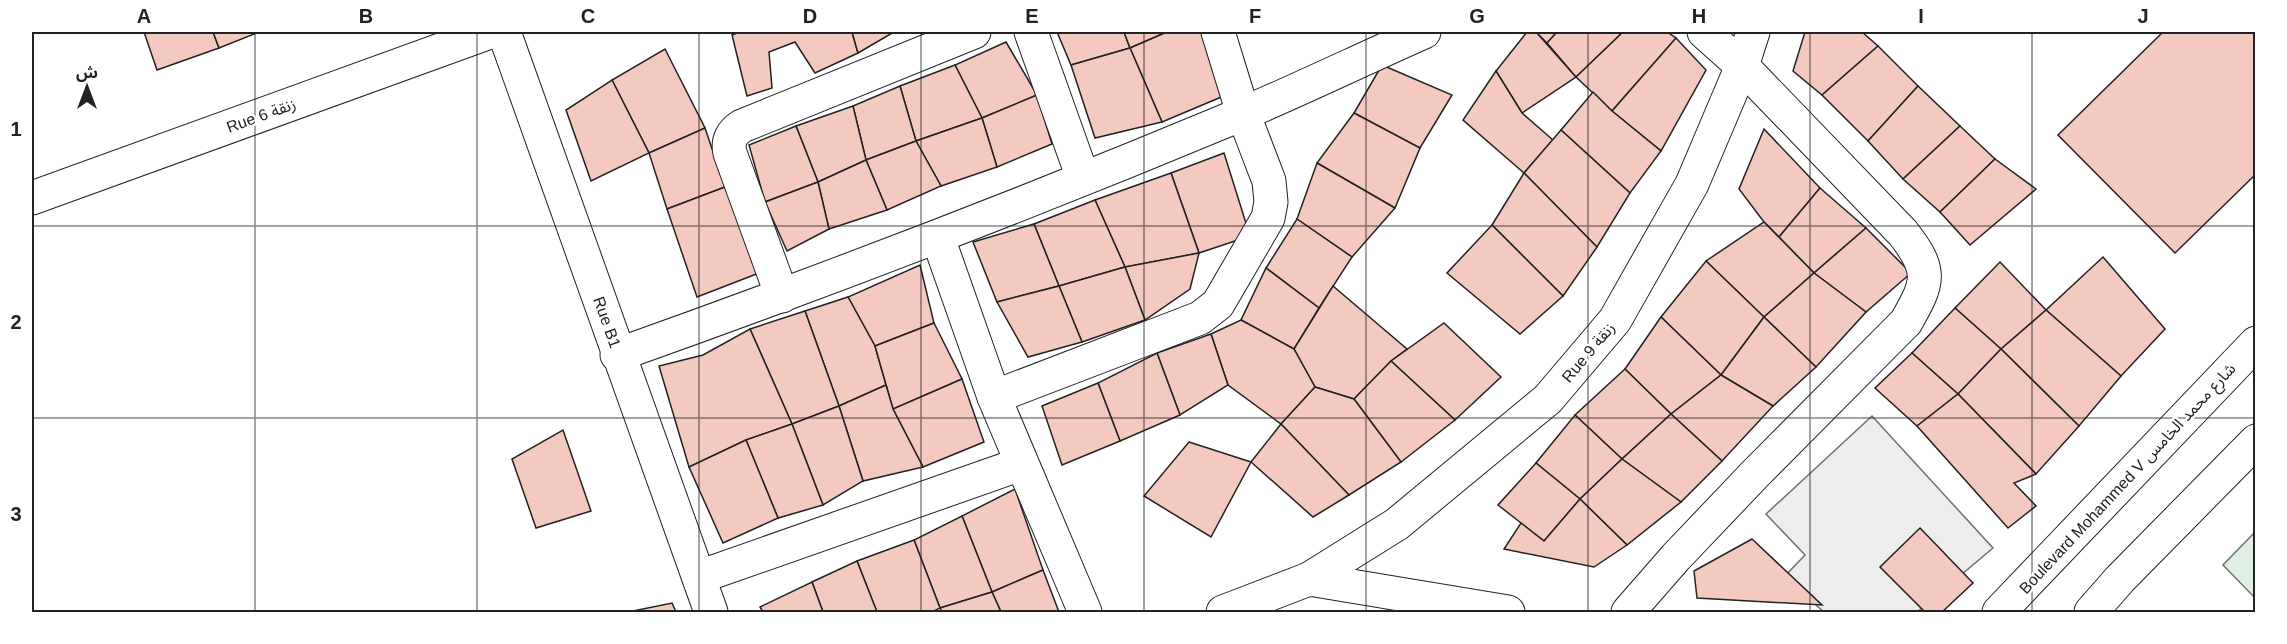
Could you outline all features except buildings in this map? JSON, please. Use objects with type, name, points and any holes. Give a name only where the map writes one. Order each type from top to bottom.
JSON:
[{"type":"street","name":"Rue 6 زنقة","points":[[32,198],[490,32]]},
{"type":"street","name":"Rue B1","points":[[504,32],[617,355],[711,612]]},
{"type":"street","points":[[782,296],[730,153],[729,141],[732,135],[742,126],[974,32]]},
{"type":"street","points":[[1030,32],[1083,178]]},
{"type":"street","points":[[994,398],[1200,318],[1218,304],[1268,218],[1271,202],[1269,181],[1243,113],[1218,32]]},
{"type":"street","points":[[617,355],[938,238],[1243,113],[1424,32]]},
{"type":"street","points":[[1628,612],[1676,557],[1756,473],[1906,322],[1919,300],[1926,281],[1918,251],[1903,233],[1742,66],[1704,32]]},
{"type":"street","name":"Rue 9 زنقة","points":[[1228,611],[1309,579],[1397,524],[1548,399],[1615,320],[1692,184],[1742,66],[1753,32]]},
{"type":"street","points":[[938,238],[994,398],[1085,612]]},
{"type":"street","name":"Boulevard Mohammed V شارع محمد الخامس","points":[[1999,612],[2256,343]]},
{"type":"street","points":[[2091,612],[2120,579],[2256,441]]},
{"type":"street","points":[[699,577],[1021,464]]},
{"type":"street","points":[[1309,579],[1508,612]]},
{"type":"green space","points":[[2255,532],[2255,598],[2223,565]]},
{"type":"shaded area","points":[[1872,416],[1993,548],[1917,612],[1824,612],[1784,577],[1805,555],[1766,514]]}]
